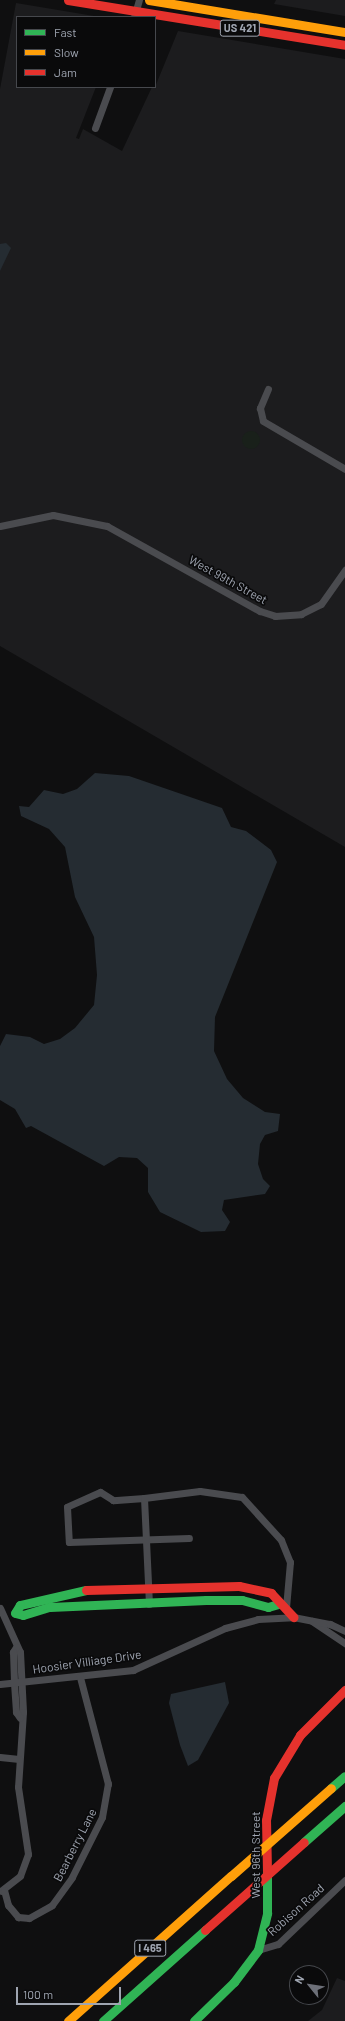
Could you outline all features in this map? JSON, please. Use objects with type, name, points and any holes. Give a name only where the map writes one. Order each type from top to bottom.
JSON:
[{"type":"main road","name":"US 421","points":[[68,0],[149,16]]},
{"type":"main road","name":"US 421","points":[[149,0],[345,32]]},
{"type":"main road","name":"US 421","points":[[156,17],[345,45]]},
{"type":"main road","points":[[282,1606],[268,1607],[235,1600],[50,1607],[23,1615],[15,1613],[20,1605],[55,1594],[148,1588],[246,1587],[271,1593],[293,1617]]},
{"type":"main road","name":"West 96th Street","points":[[194,2021],[234,1982],[258,1950],[267,1913],[266,1820],[274,1778],[300,1735],[345,1690]]},
{"type":"main road","name":"I 465","points":[[68,2021],[345,1776]]},
{"type":"main road","name":"I 465","points":[[103,2021],[345,1806]]},
{"type":"street","points":[[135,14],[139,0]]},
{"type":"street","points":[[95,128],[110,88]]},
{"type":"street","points":[[268,389],[260,408],[262,421],[345,469]]},
{"type":"street","name":"West 99th Street","points":[[0,526],[53,515],[89,520],[134,540],[260,611],[275,616],[301,614],[321,604],[345,570]]},
{"type":"street","points":[[189,1538],[69,1542],[67,1507],[100,1492],[113,1500],[144,1498],[200,1491],[242,1497],[283,1545],[290,1562],[282,1606]]},
{"type":"street","points":[[144,1498],[149,1604]]},
{"type":"street","points":[[0,1608],[2,1620],[16,1647],[22,1682],[18,1794],[28,1854],[20,1876],[2,1891]]},
{"type":"street","points":[[2,1620],[15,1613]]},
{"type":"street","name":"Hoosier Villiage Drive","points":[[0,1684],[80,1677],[150,1665],[244,1622],[293,1617],[345,1631]]},
{"type":"street","name":"Hoosier Villiage Drive","points":[[312,1621],[345,1643]]},
{"type":"street","points":[[16,1647],[13,1652],[14,1683],[16,1712],[20,1718]]},
{"type":"street","name":"Bearberry Lane","points":[[2,1891],[8,1905],[18,1917],[29,1918],[52,1905],[72,1877],[102,1816],[108,1784],[80,1677]]},
{"type":"street","points":[[0,1757],[19,1758]]},
{"type":"street","name":"Robison Road","points":[[258,1950],[278,1944],[345,1880]]},
{"type":"shaded area","points":[[276,0],[345,0],[345,16],[274,4]]},
{"type":"shaded area","points":[[16,3],[94,16],[16,16],[16,88],[96,88],[76,138],[79,139],[83,129],[122,151],[152,88],[156,88],[156,85],[178,31],[345,59],[345,847],[0,646],[0,89]]},
{"type":"shaded area","points":[[6,243],[11,248],[0,271],[0,244]]},
{"type":"shaded area","points":[[251,431],[257,434],[260,440],[257,446],[251,449],[245,446],[242,440],[245,434]]},
{"type":"shaded area","points":[[95,773],[129,776],[222,808],[231,827],[246,831],[271,850],[277,862],[215,1017],[214,1051],[227,1079],[243,1098],[265,1112],[280,1114],[278,1131],[265,1135],[260,1144],[258,1164],[263,1179],[270,1186],[265,1194],[224,1200],[222,1210],[230,1222],[225,1231],[201,1232],[160,1212],[148,1192],[148,1168],[137,1158],[119,1157],[104,1166],[31,1126],[26,1128],[15,1109],[0,1100],[0,1046],[6,1034],[30,1037],[44,1044],[60,1039],[75,1028],[94,1005],[97,975],[94,937],[75,897],[65,847],[49,829],[21,816],[19,806],[29,807],[44,790],[63,794],[77,789]]},
{"type":"shaded area","points":[[225,1682],[229,1703],[198,1760],[188,1766],[180,1745],[169,1703],[171,1694]]},
{"type":"shaded area","points":[[337,1978],[345,1981],[345,2021],[308,2021],[322,2010],[324,2005],[329,2005],[329,1995]]},
{"type":"traffic: fast","points":[[86,1590],[20,1605],[15,1613],[23,1615],[50,1607],[206,1600],[242,1600],[268,1607],[278,1604]]},
{"type":"traffic: fast","points":[[331,1788],[345,1776]]},
{"type":"traffic: fast","points":[[304,1842],[345,1806]]},
{"type":"traffic: fast","points":[[194,2021],[234,1982],[258,1950],[267,1913],[267,1871]]},
{"type":"traffic: fast","points":[[103,2021],[205,1930]]},
{"type":"traffic: slow","points":[[149,0],[345,32]]},
{"type":"traffic: slow","points":[[231,1876],[331,1788]]},
{"type":"traffic: slow","points":[[68,2021],[231,1876]]},
{"type":"traffic: jam","points":[[68,0],[345,45]]},
{"type":"traffic: jam","points":[[86,1590],[239,1586],[271,1593],[293,1617]]},
{"type":"traffic: jam","points":[[267,1871],[266,1820],[274,1778],[300,1735],[345,1690]]},
{"type":"traffic: jam","points":[[205,1930],[304,1842]]}]
